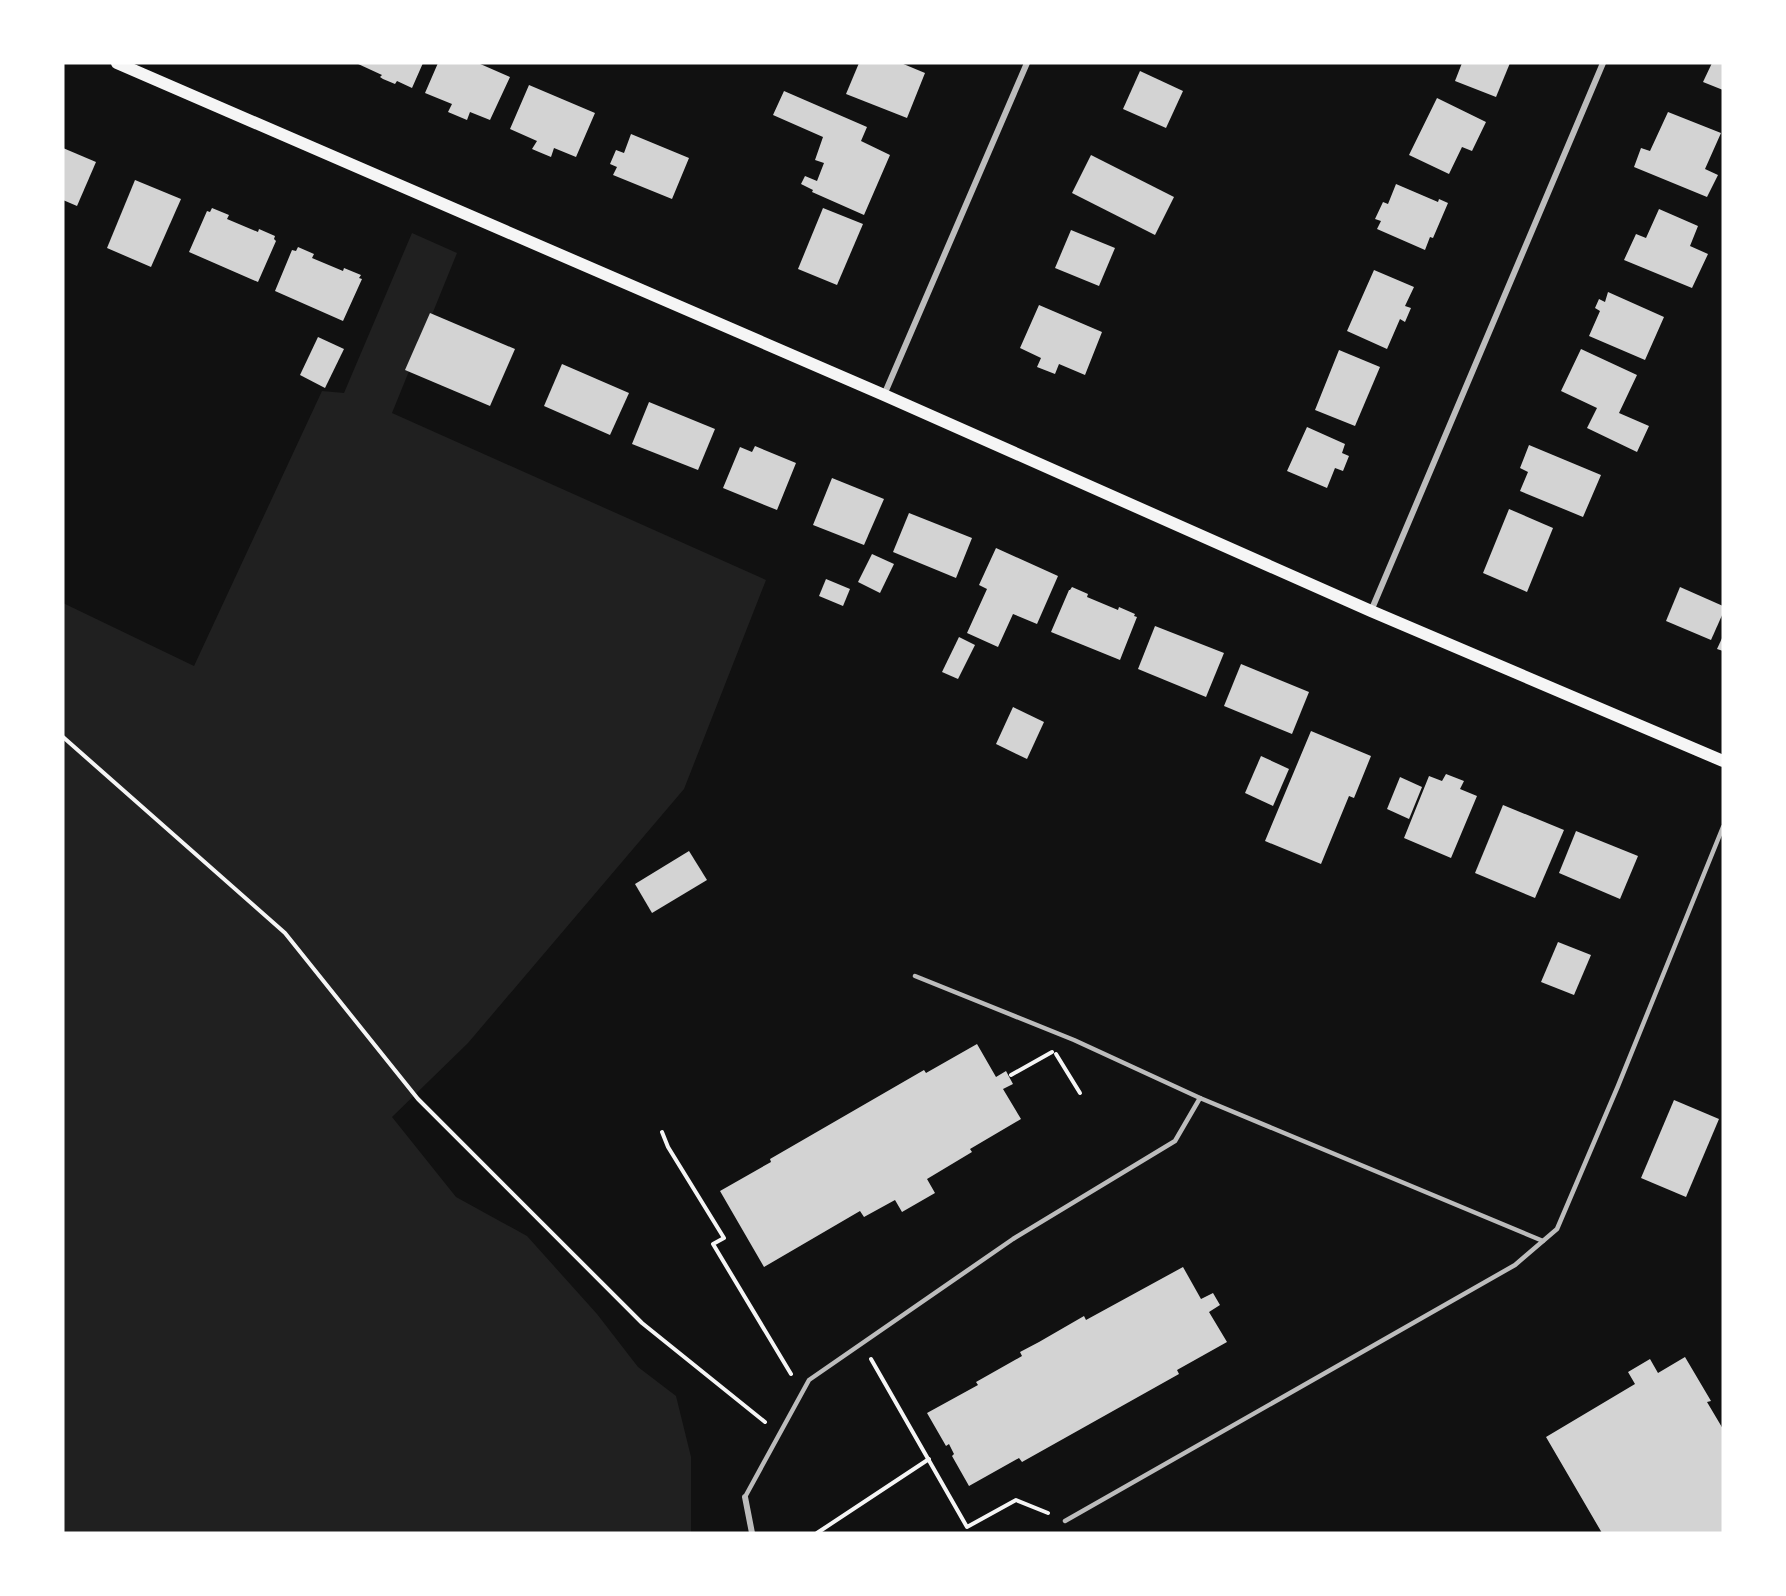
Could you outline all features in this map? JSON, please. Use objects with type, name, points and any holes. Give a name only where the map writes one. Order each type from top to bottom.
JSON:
[{"type":"main road","points":[[117,63],[884,395],[1371,611],[1723,761]]},
{"type":"street","points":[[884,395],[1027,63]]},
{"type":"street","points":[[1371,611],[1603,63]]},
{"type":"street","points":[[745,1497],[752,1533]]},
{"type":"lane","points":[[1065,1521],[1515,1264],[1557,1229],[1618,1086],[1723,827]]},
{"type":"lane","points":[[915,976],[1074,1040],[1200,1098],[1543,1241]]},
{"type":"lane","points":[[745,1497],[809,1380],[1013,1239],[1175,1141],[1200,1098]]},
{"type":"path","points":[[63,737],[285,933],[418,1099],[642,1323],[779,1433]]},
{"type":"path","points":[[1011,1075],[1054,1051],[1080,1093]]},
{"type":"path","points":[[662,1132],[668,1147],[724,1238],[713,1244],[802,1392]]},
{"type":"path","points":[[862,1343],[967,1527],[1016,1500],[1065,1521]]},
{"type":"path","points":[[817,1533],[929,1459]]},
{"type":"shaded area","points":[[412,233],[457,253],[392,413],[766,580],[684,789],[468,1043],[392,1117],[456,1197],[527,1236],[597,1314],[638,1367],[676,1396],[691,1457],[691,1533],[63,1533],[63,603],[194,666],[322,391],[344,393]]},
{"type":"building","points":[[356,63],[423,63],[412,88],[397,81],[395,84],[383,79],[380,77],[382,75]]},
{"type":"building","points":[[438,63],[478,63],[510,77],[490,120],[470,112],[467,120],[448,112],[452,104],[425,93]]},
{"type":"building","points":[[859,63],[901,63],[925,73],[907,118],[846,94]]},
{"type":"building","points":[[1462,63],[1510,63],[1496,97],[1455,81]]},
{"type":"building","points":[[1712,63],[1723,63],[1723,90],[1703,82]]},
{"type":"building","points":[[1140,71],[1183,91],[1166,128],[1123,109]]},
{"type":"building","points":[[529,85],[595,113],[576,157],[554,148],[551,157],[539,152],[532,149],[537,141],[510,129]]},
{"type":"building","points":[[784,91],[867,127],[861,141],[890,155],[864,215],[812,192],[813,190],[801,184],[805,176],[817,181],[824,163],[815,160],[823,137],[773,115]]},
{"type":"building","points":[[1437,98],[1486,122],[1472,151],[1462,147],[1449,174],[1409,155]]},
{"type":"building","points":[[1668,112],[1721,133],[1705,169],[1718,175],[1707,197],[1634,167],[1641,148],[1650,151]]},
{"type":"building","points":[[631,134],[689,158],[672,199],[613,175],[617,167],[610,164],[616,150],[624,153]]},
{"type":"building","points":[[63,148],[96,162],[77,206],[63,200]]},
{"type":"building","points":[[1091,155],[1174,197],[1155,235],[1072,193]]},
{"type":"building","points":[[135,180],[181,199],[151,267],[107,248]]},
{"type":"building","points":[[1396,184],[1438,202],[1439,199],[1448,203],[1433,238],[1430,237],[1425,250],[1377,229],[1381,221],[1375,219],[1383,202],[1388,204]]},
{"type":"building","points":[[212,208],[229,215],[227,219],[258,232],[259,229],[275,236],[276,241],[258,282],[189,252],[207,211],[210,212]]},
{"type":"building","points":[[823,208],[863,224],[837,285],[798,269]]},
{"type":"building","points":[[1659,209],[1698,226],[1690,246],[1708,254],[1692,288],[1624,260],[1636,234],[1646,238]]},
{"type":"building","points":[[1071,230],[1115,248],[1099,286],[1055,268]]},
{"type":"building","points":[[298,247],[314,254],[312,258],[343,271],[344,268],[361,275],[359,278],[362,279],[343,321],[275,291],[292,250],[296,251]]},
{"type":"building","points":[[1374,270],[1414,287],[1405,306],[1411,308],[1405,322],[1400,319],[1387,349],[1347,331]]},
{"type":"building","points":[[1608,292],[1664,317],[1645,360],[1589,336],[1600,311],[1595,308],[1599,299],[1605,302]]},
{"type":"building","points":[[1039,305],[1102,332],[1085,375],[1059,364],[1055,374],[1037,367],[1041,358],[1020,348]]},
{"type":"building","points":[[430,313],[515,349],[490,406],[405,370]]},
{"type":"building","points":[[318,337],[344,349],[325,388],[300,375]]},
{"type":"building","points":[[1581,349],[1637,375],[1619,413],[1649,426],[1637,452],[1587,428],[1597,408],[1561,391]]},
{"type":"building","points":[[1339,350],[1380,367],[1355,426],[1315,410]]},
{"type":"building","points":[[562,364],[629,393],[610,435],[544,406]]},
{"type":"building","points":[[649,402],[715,429],[698,470],[632,444]]},
{"type":"building","points":[[1307,427],[1345,444],[1342,453],[1349,456],[1343,471],[1335,468],[1327,488],[1287,471]]},
{"type":"building","points":[[1529,445],[1601,475],[1583,517],[1520,491],[1528,472],[1520,468]]},
{"type":"building","points":[[755,446],[796,463],[777,510],[723,488],[740,447],[752,452]]},
{"type":"building","points":[[832,478],[884,499],[864,545],[813,525]]},
{"type":"building","points":[[1509,509],[1553,528],[1527,592],[1483,573]]},
{"type":"building","points":[[909,513],[972,538],[956,578],[893,552]]},
{"type":"building","points":[[996,548],[1058,576],[1037,624],[1013,614],[998,647],[967,633],[987,589],[979,585]]},
{"type":"building","points":[[872,554],[894,564],[880,593],[858,582]]},
{"type":"building","points":[[826,579],[850,589],[843,606],[819,596]]},
{"type":"building","points":[[1072,587],[1088,594],[1087,597],[1118,610],[1119,607],[1137,617],[1120,660],[1051,632]]},
{"type":"building","points":[[1680,587],[1723,606],[1723,613],[1711,640],[1666,621]]},
{"type":"building","points":[[1155,626],[1224,653],[1206,697],[1138,669]]},
{"type":"building","points":[[1723,636],[1723,651],[1717,649]]},
{"type":"building","points":[[959,637],[975,645],[958,679],[942,672]]},
{"type":"building","points":[[1241,664],[1309,692],[1292,734],[1224,706]]},
{"type":"building","points":[[1013,707],[1044,722],[1027,759],[996,744]]},
{"type":"building","points":[[1311,731],[1371,756],[1354,798],[1349,796],[1321,864],[1265,841]]},
{"type":"building","points":[[1261,756],[1289,769],[1273,806],[1245,793]]},
{"type":"building","points":[[1446,774],[1464,781],[1460,789],[1477,796],[1451,858],[1404,838],[1429,776],[1442,781]]},
{"type":"building","points":[[1400,777],[1422,787],[1409,819],[1387,809]]},
{"type":"building","points":[[1503,805],[1564,830],[1535,898],[1475,873]]},
{"type":"building","points":[[1576,831],[1638,856],[1620,899],[1559,873]]},
{"type":"building","points":[[689,851],[707,880],[652,913],[635,884]]},
{"type":"building","points":[[1558,942],[1591,955],[1574,995],[1541,982]]},
{"type":"building","points":[[977,1044],[996,1077],[1006,1071],[1013,1084],[1003,1089],[1021,1119],[970,1149],[972,1152],[927,1179],[935,1193],[902,1212],[895,1200],[864,1217],[860,1211],[764,1267],[720,1191],[771,1162],[770,1159],[924,1070],[926,1073]]},
{"type":"building","points":[[1674,1100],[1719,1119],[1686,1197],[1641,1178]]},
{"type":"building","points":[[1183,1267],[1201,1299],[1213,1293],[1220,1305],[1209,1312],[1227,1342],[1177,1370],[1179,1374],[1022,1462],[1019,1458],[969,1486],[952,1456],[954,1454],[949,1444],[946,1446],[927,1413],[978,1385],[976,1382],[1022,1356],[1020,1352],[1084,1316],[1086,1320]]},
{"type":"building","points":[[1685,1357],[1711,1401],[1707,1402],[1723,1429],[1723,1533],[1602,1533],[1546,1437],[1635,1384],[1628,1372],[1650,1359],[1658,1373]]}]
